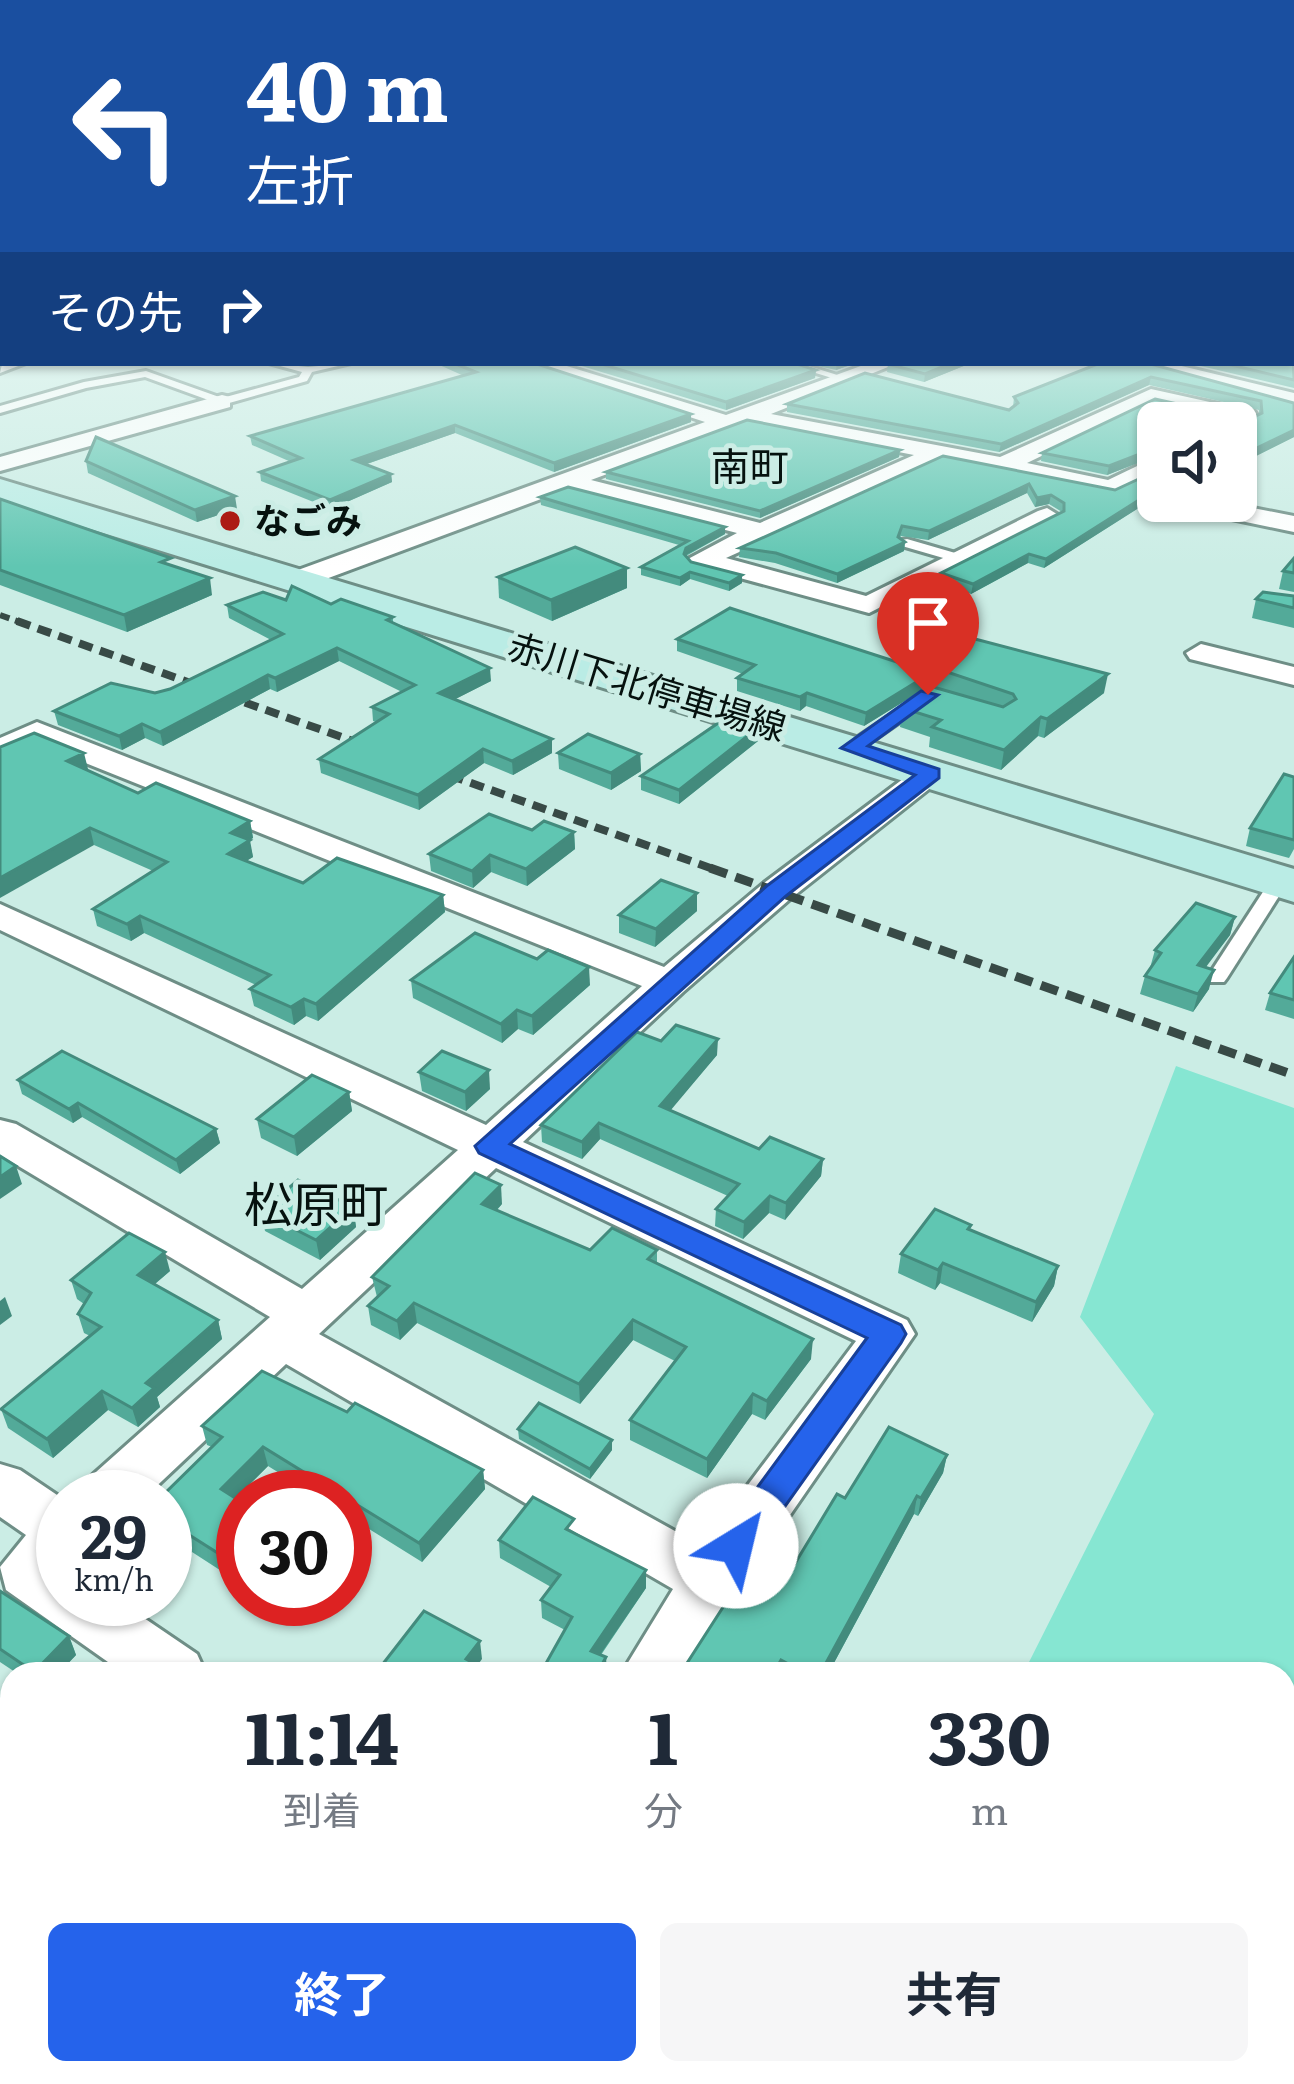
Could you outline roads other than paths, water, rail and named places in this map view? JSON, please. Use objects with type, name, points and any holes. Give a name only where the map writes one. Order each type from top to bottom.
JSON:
[{"type":"main road","name":"赤川下北停車場線","points":[[0,490],[1287,884]]},
{"type":"street","points":[[570,372],[739,419],[1137,493]]},
{"type":"street","points":[[1182,372],[1294,400]]},
{"type":"street","points":[[297,580],[869,373]]},
{"type":"street","points":[[1003,465],[1151,395],[1182,402]]},
{"type":"street","points":[[0,464],[222,402]]},
{"type":"street","points":[[938,453],[700,559],[869,605],[1046,516]]},
{"type":"street","points":[[1111,488],[1137,474]]},
{"type":"street","points":[[569,482],[762,531]]},
{"type":"street","points":[[1257,517],[1294,524]]},
{"type":"street","points":[[1201,653],[1294,676]]},
{"type":"street","points":[[0,717],[669,983]]},
{"type":"street","points":[[0,751],[38,732]]},
{"type":"street","points":[[136,1470],[669,983],[777,890],[931,774]]},
{"type":"street","points":[[0,915],[889,1334],[711,1581],[660,1662]]},
{"type":"street","points":[[0,1135],[293,1326],[711,1581]]},
{"type":"street","points":[[0,1486],[36,1513]]},
{"type":"street","points":[[106,1626],[158,1662]]},
{"type":"lane","points":[[0,410],[84,385],[146,374],[222,402],[303,379],[307,372]]},
{"type":"lane","points":[[907,543],[964,560]]},
{"type":"lane","points":[[852,748],[928,695],[946,700]]},
{"type":"lane","points":[[1217,978],[1287,884]]},
{"type":"railway","points":[[0,615],[25,624]]},
{"type":"railway","points":[[17,621],[378,750]]},
{"type":"railway","points":[[429,768],[719,871]]},
{"type":"railway","points":[[710,868],[1294,1075]]},
{"type":"place","name":"なごみ","points":[[230,521]]},
{"type":"district","name":"南町","points":[[750,467]]},
{"type":"district","name":"松原町","points":[[316,1205]]}]
